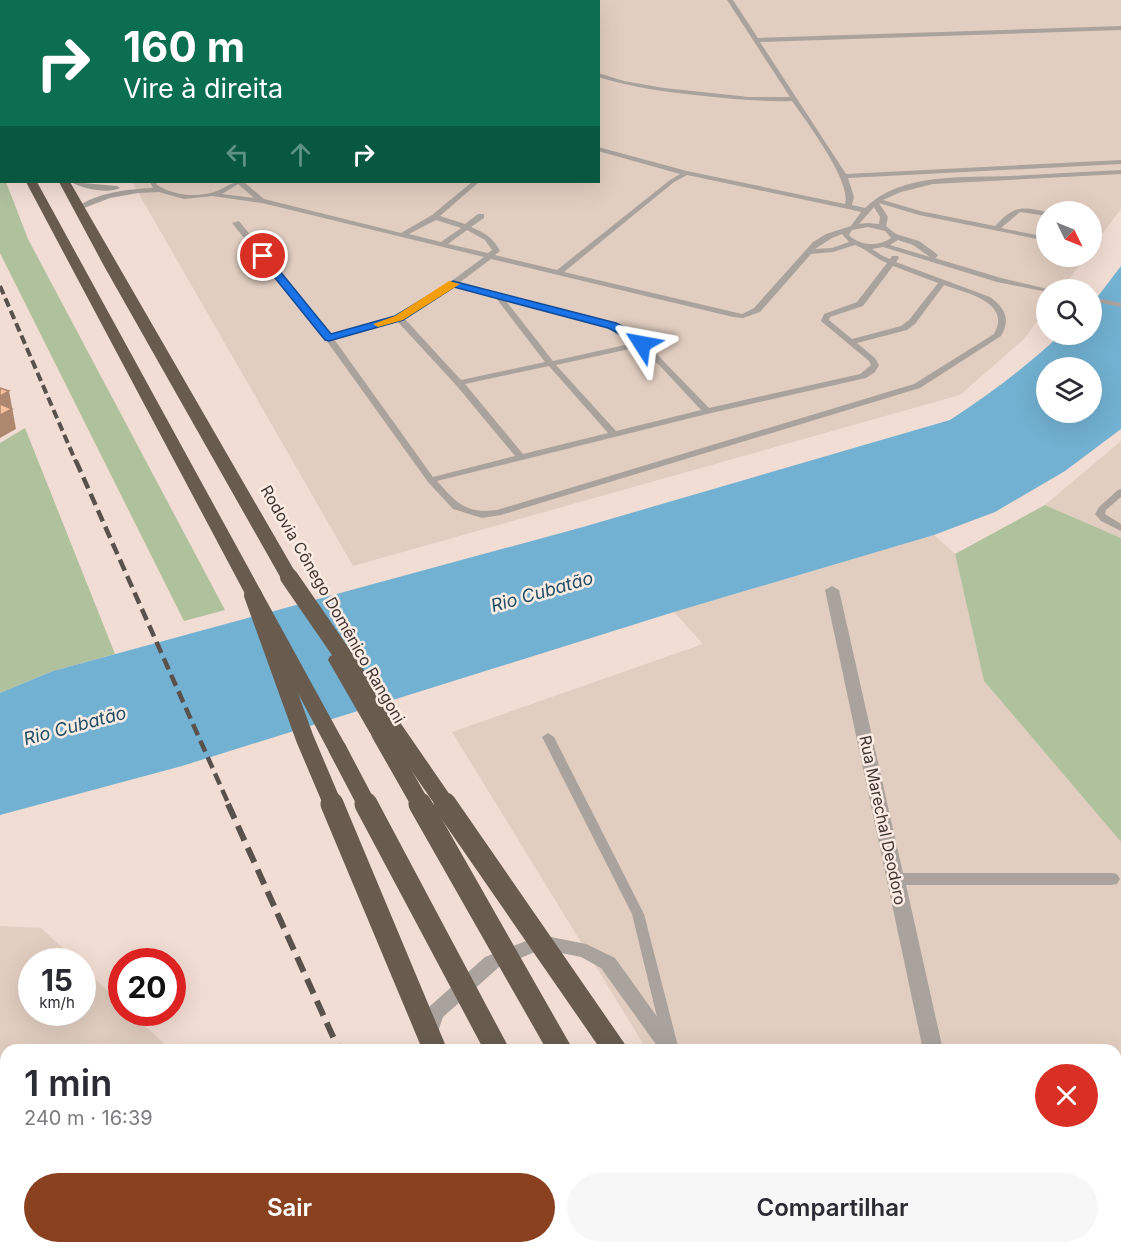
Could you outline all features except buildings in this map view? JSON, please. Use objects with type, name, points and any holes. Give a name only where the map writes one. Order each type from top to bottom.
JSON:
[{"type":"highway","points":[[32,183],[494,1044]]},
{"type":"highway","name":"Rodovia Cônego Domênico Rangoni","points":[[65,183],[557,1044]]},
{"type":"highway","points":[[289,577],[611,1044]]},
{"type":"highway","points":[[253,595],[305,739],[432,1044]]},
{"type":"street","name":"Rua Marechal Deodoro","points":[[832,590],[932,1044]]},
{"type":"street","points":[[896,879],[1111,879]]},
{"type":"street","points":[[427,1044],[428,1026],[436,1012],[492,962],[542,942],[586,951],[608,963],[667,1044]]},
{"type":"lane","points":[[730,0],[844,176],[851,197],[848,207]]},
{"type":"lane","points":[[758,40],[1121,28]]},
{"type":"lane","points":[[600,76],[616,82],[681,92],[759,100],[794,99]]},
{"type":"lane","points":[[600,150],[686,173],[864,210]]},
{"type":"lane","points":[[844,176],[1121,162]]},
{"type":"lane","points":[[210,194],[262,201],[743,316],[757,310],[821,240],[854,226],[864,210],[894,191],[910,185],[933,182],[1121,172]]},
{"type":"lane","points":[[558,273],[672,181],[686,173]]},
{"type":"lane","points":[[78,183],[103,189],[146,183]]},
{"type":"lane","points":[[154,183],[159,190]]},
{"type":"lane","points":[[79,208],[94,200],[119,193],[159,190],[181,196],[210,194],[225,190],[237,183]]},
{"type":"lane","points":[[240,183],[262,201]]},
{"type":"lane","points":[[402,235],[435,217],[475,183]]},
{"type":"lane","points":[[877,202],[884,217],[882,227]]},
{"type":"lane","points":[[877,202],[1036,237]]},
{"type":"lane","points":[[996,229],[1014,211],[1023,209],[1036,212]]},
{"type":"lane","points":[[442,245],[481,216]]},
{"type":"lane","points":[[329,338],[399,318],[453,284],[496,251],[495,245],[489,239],[466,227],[435,217]]},
{"type":"lane","points":[[236,224],[329,338],[431,480],[456,507],[482,515],[498,513],[916,386],[997,336],[1004,325],[1004,315],[987,299],[870,252],[848,240],[844,235],[845,231]]},
{"type":"lane","points":[[854,226],[882,227],[895,236],[916,243],[942,261]]},
{"type":"lane","points":[[882,245],[892,241],[895,236]]},
{"type":"lane","points":[[810,252],[859,244],[882,245],[1000,280],[1036,288]]},
{"type":"lane","points":[[882,245],[895,262]]},
{"type":"lane","points":[[431,480],[706,411],[863,376],[875,365],[852,342],[828,327],[825,321],[827,316],[860,304],[895,262]]},
{"type":"lane","points":[[852,342],[904,328],[912,322],[942,282]]},
{"type":"lane","points":[[453,284],[612,326],[627,333],[642,344],[706,411]]},
{"type":"lane","points":[[499,296],[551,364],[614,434]]},
{"type":"lane","points":[[1102,301],[1121,305]]},
{"type":"lane","points":[[399,318],[459,383],[521,458]]},
{"type":"lane","points":[[459,383],[642,344]]},
{"type":"lane","points":[[1121,492],[1102,509],[1100,514],[1104,519],[1121,528]]},
{"type":"lane","points":[[548,737],[638,914],[670,1044]]},
{"type":"shaded area","points":[[600,0],[1121,0],[1121,209],[1102,235],[1102,201],[1036,201],[1036,267],[1078,267],[1069,279],[1036,279],[1036,323],[1024,339],[960,395],[353,566],[133,183],[600,183]]},
{"type":"shaded area","points":[[1121,441],[1121,538],[1045,505]]},
{"type":"shaded area","points":[[934,535],[955,554],[984,681],[1121,842],[1121,1044],[643,1044],[452,732],[703,644],[674,612]]},
{"type":"shaded area","points":[[0,926],[41,928],[63,948],[18,948],[18,1026],[96,1026],[96,980],[108,991],[108,1026],[145,1026],[165,1044],[0,1044]]},
{"type":"green space","points":[[0,183],[6,183],[28,239],[225,610],[184,621],[0,253]]},
{"type":"green space","points":[[25,428],[115,654],[53,671],[0,693],[0,443]]},
{"type":"green space","points":[[1045,505],[1121,538],[1121,842],[984,681],[955,554]]},
{"type":"water","name":"Rio Cubatão","points":[[1121,266],[1121,429],[1065,471],[995,512],[934,535],[674,612],[182,766],[0,815],[0,693],[53,671],[583,527],[950,420],[1049,345],[1102,345],[1102,291]]},
{"type":"railway","points":[[0,286],[76,462]]},
{"type":"railway","points":[[76,461],[229,805]]},
{"type":"railway","points":[[228,804],[336,1044]]},
{"type":"slow traffic","points":[[378,324],[399,318],[455,284]]},
{"type":"route","points":[[263,256],[329,338],[399,318],[453,284],[612,326],[642,344]]}]
